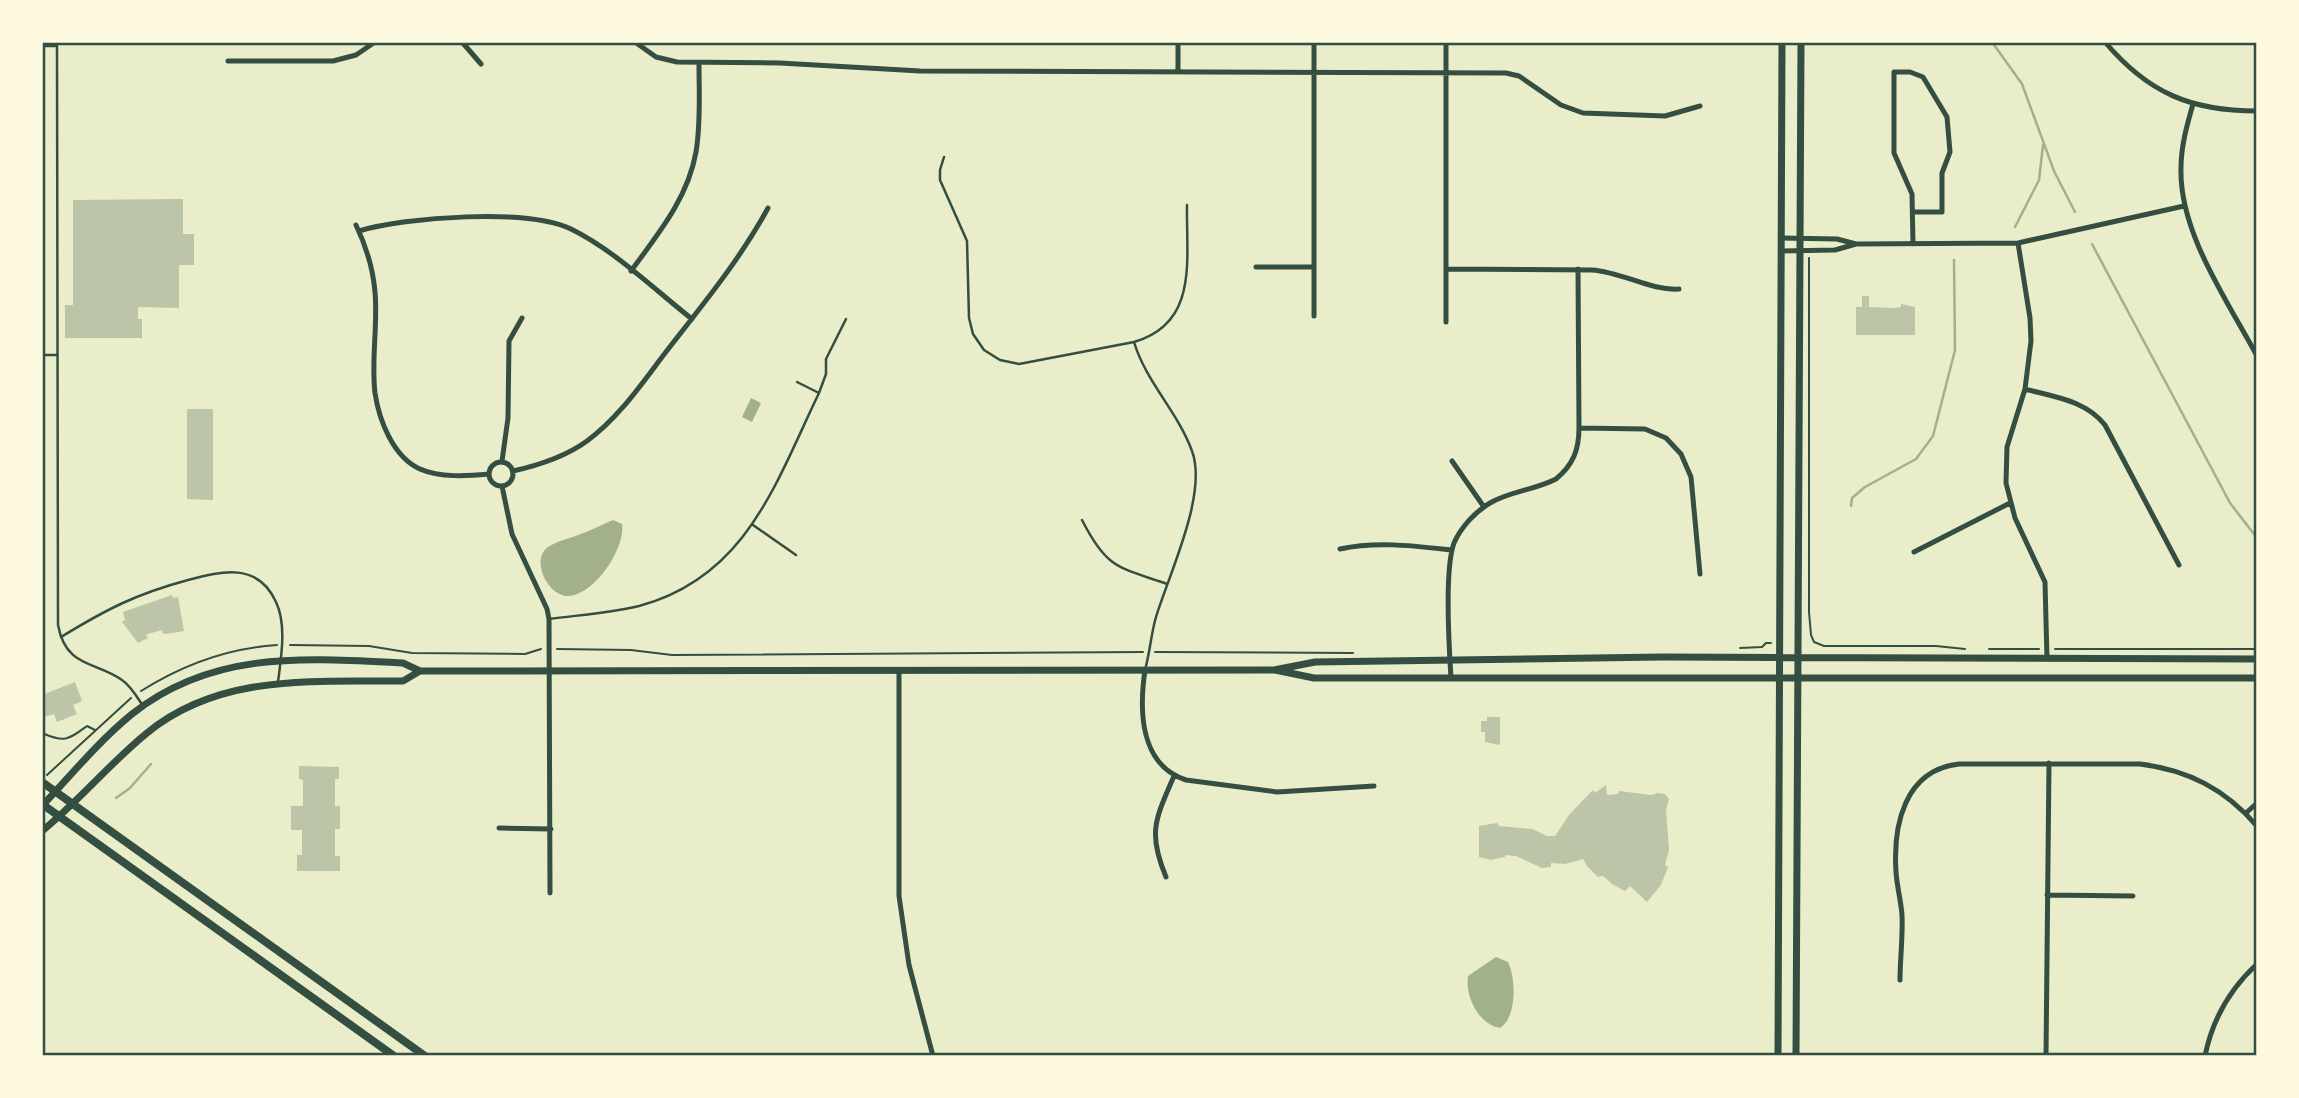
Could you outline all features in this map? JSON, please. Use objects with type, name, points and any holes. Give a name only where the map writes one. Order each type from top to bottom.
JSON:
[{"type":"main road","points":[[1778,1056],[1782,42]]},
{"type":"main road","points":[[1796,1056],[1801,42]]},
{"type":"main road","points":[[1274,670],[1305,663],[1450,661],[1781,658],[2257,659]]},
{"type":"main road","points":[[394,1056],[42,805],[113,731],[143,706],[178,685],[215,671],[249,663],[281,660],[403,663],[420,671],[1274,670],[1314,678],[2257,678]]},
{"type":"main road","points":[[42,831],[139,739],[180,710],[231,690],[278,683],[403,681],[420,671]]},
{"type":"main road","points":[[42,782],[425,1056]]},
{"type":"street","points":[[228,61],[333,61],[356,55],[375,42]]},
{"type":"street","points":[[462,42],[481,64]]},
{"type":"street","points":[[635,42],[656,57],[699,64],[780,63],[949,72],[1496,72],[1519,76],[1561,105],[1583,113],[1665,116],[1700,106]]},
{"type":"street","points":[[1178,42],[1178,72]]},
{"type":"street","points":[[1314,42],[1314,316]]},
{"type":"street","points":[[1446,42],[1446,322]]},
{"type":"street","points":[[2105,42],[2145,81],[2161,91],[2193,104],[2226,111],[2257,111]]},
{"type":"street","points":[[631,271],[668,220],[687,184],[696,152],[699,64]]},
{"type":"street","points":[[1913,212],[1942,212],[1942,177],[1950,152],[1950,125],[1923,77],[1910,72],[1894,72],[1894,153],[1912,194],[1913,244]]},
{"type":"street","points":[[2193,104],[2182,152],[2181,188],[2184,206],[2198,245],[2257,356]]},
{"type":"street","points":[[1781,239],[1844,240],[1856,244],[2018,243],[2184,206]]},
{"type":"street","points":[[513,471],[545,464],[563,456],[585,443],[618,413],[750,240],[768,208]]},
{"type":"street","points":[[489,474],[441,474],[427,471],[413,465],[393,444],[381,420],[375,393],[375,292],[371,262],[357,228],[429,218],[530,219],[570,229],[602,248],[692,319]]},
{"type":"street","points":[[2018,243],[2030,318],[2029,363],[2025,389],[2007,447],[2006,482],[2010,503],[2022,536],[2045,582],[2047,659]]},
{"type":"street","points":[[1781,251],[1842,249],[1856,244]]},
{"type":"street","points":[[1256,267],[1314,267]]},
{"type":"street","points":[[1446,269],[1578,269],[1614,272],[1654,287],[1679,289]]},
{"type":"street","points":[[1451,678],[1450,569],[1452,550],[1461,530],[1497,499],[1546,484],[1565,472],[1576,453],[1579,428],[1578,269]]},
{"type":"street","points":[[502,461],[508,418],[509,341],[522,318]]},
{"type":"street","points":[[2025,389],[2080,404],[2098,416],[2179,565]]},
{"type":"street","points":[[1579,428],[1645,429],[1666,439],[1681,454],[1692,477],[1700,573]]},
{"type":"street","points":[[502,461],[509,464],[513,471],[510,483],[502,486],[494,484],[489,474],[494,463],[502,461]]},
{"type":"street","points":[[1451,461],[1485,507]]},
{"type":"street","points":[[502,486],[512,534],[547,609],[549,620],[550,893]]},
{"type":"street","points":[[1914,552],[2010,503]]},
{"type":"street","points":[[1340,549],[1381,544],[1452,550]]},
{"type":"street","points":[[1145,670],[1143,687],[1147,742],[1157,762],[1174,776],[1186,780],[1277,792],[1374,786]]},
{"type":"street","points":[[899,671],[899,896],[909,965],[933,1056]]},
{"type":"street","points":[[2046,1056],[2049,764]]},
{"type":"street","points":[[1899,980],[1902,918],[1896,860],[1902,813],[1911,790],[1928,774],[1947,765],[2140,764],[2167,768],[2209,785],[2246,813],[2257,826]]},
{"type":"street","points":[[1166,877],[1156,854],[1154,833],[1156,820],[1174,776]]},
{"type":"street","points":[[2246,813],[2257,803]]},
{"type":"street","points":[[499,828],[551,829]]},
{"type":"street","points":[[2048,895],[2133,896]]},
{"type":"street","points":[[2205,1056],[2211,1034],[2227,1000],[2257,964]]},
{"type":"lane","points":[[42,46],[57,46],[57,615],[61,637],[73,654],[81,661],[120,678],[143,706]]},
{"type":"lane","points":[[944,157],[940,180],[967,241],[970,326],[984,350],[1000,360],[1019,364],[1134,342],[1157,333],[1173,318],[1179,308],[1185,286],[1187,205]]},
{"type":"lane","points":[[549,620],[628,608],[670,594],[717,565],[753,525],[764,508],[819,393],[826,374],[826,359],[846,319]]},
{"type":"lane","points":[[1134,342],[1137,354],[1188,442],[1196,467],[1194,492],[1180,548],[1156,618],[1145,670]]},
{"type":"lane","points":[[42,355],[57,355]]},
{"type":"lane","points":[[797,382],[819,393]]},
{"type":"lane","points":[[1082,520],[1095,546],[1112,563],[1167,584]]},
{"type":"lane","points":[[753,525],[796,555]]},
{"type":"lane","points":[[61,637],[103,611],[139,594],[231,571],[253,577],[268,589],[279,612],[281,660],[278,683]]},
{"type":"path","points":[[1809,251],[1811,635],[1816,643],[1824,646],[1936,646],[1967,649]]},
{"type":"path","points":[[42,782],[52,769],[135,694],[201,660],[281,645],[369,646],[412,653],[525,654],[535,649],[631,650],[672,655],[1362,653]]},
{"type":"path","points":[[1732,648],[1762,647]]},
{"type":"path","points":[[1980,649],[2257,649]]},
{"type":"path","points":[[42,733],[65,740],[87,726],[95,730]]},
{"type":"shaded area","points":[[751,398],[761,403],[752,422],[742,417]]},
{"type":"shaded area","points":[[613,520],[622,524],[622,534],[614,557],[598,580],[578,594],[568,596],[554,590],[548,584],[541,568],[543,553],[548,547]]},
{"type":"shaded area","points":[[1496,957],[1508,962],[1513,978],[1510,1016],[1500,1028],[1479,1015],[1471,1000],[1468,984],[1468,976]]},
{"type":"building","points":[[183,199],[183,234],[194,234],[194,265],[179,265],[179,308],[138,307],[138,319],[142,319],[142,338],[65,338],[65,305],[73,305],[73,200]]},
{"type":"building","points":[[1862,296],[1869,296],[1869,307],[1895,308],[1901,307],[1901,304],[1915,307],[1915,335],[1856,335],[1856,307],[1862,307]]},
{"type":"building","points":[[187,409],[213,409],[213,500],[187,499]]},
{"type":"building","points":[[172,595],[173,598],[178,597],[184,631],[166,634],[162,633],[162,630],[146,635],[148,638],[138,643],[122,622],[125,620],[123,612]]},
{"type":"building","points":[[75,682],[82,701],[73,705],[77,714],[57,722],[54,714],[44,717],[42,695]]},
{"type":"building","points":[[1487,717],[1500,717],[1500,745],[1485,742],[1481,721],[1487,721]]},
{"type":"building","points":[[299,766],[339,767],[339,779],[335,779],[335,806],[340,806],[340,829],[335,829],[335,856],[340,856],[340,871],[297,871],[297,855],[302,855],[302,830],[291,830],[291,806],[303,806],[303,780],[299,779]]},
{"type":"building","points":[[1606,785],[1607,795],[1618,794],[1619,791],[1651,795],[1658,793],[1665,794],[1669,799],[1666,810],[1669,850],[1665,865],[1668,867],[1661,885],[1647,902],[1630,886],[1625,891],[1603,876],[1598,877],[1583,859],[1565,864],[1551,863],[1551,867],[1542,868],[1516,856],[1505,855],[1491,860],[1479,857],[1479,826],[1497,823],[1499,826],[1532,829],[1547,836],[1555,836],[1569,815],[1593,790],[1595,793]]},
{"type":"waterway","points":[[1992,42],[2022,84],[2054,171],[2075,212]]},
{"type":"waterway","points":[[2015,227],[2039,180],[2043,145]]},
{"type":"waterway","points":[[2092,244],[2230,503],[2257,538]]},
{"type":"waterway","points":[[1851,506],[1852,498],[1865,487],[1916,459],[1933,436],[1955,350],[1954,260]]},
{"type":"waterway","points":[[116,798],[130,788],[151,764]]}]
